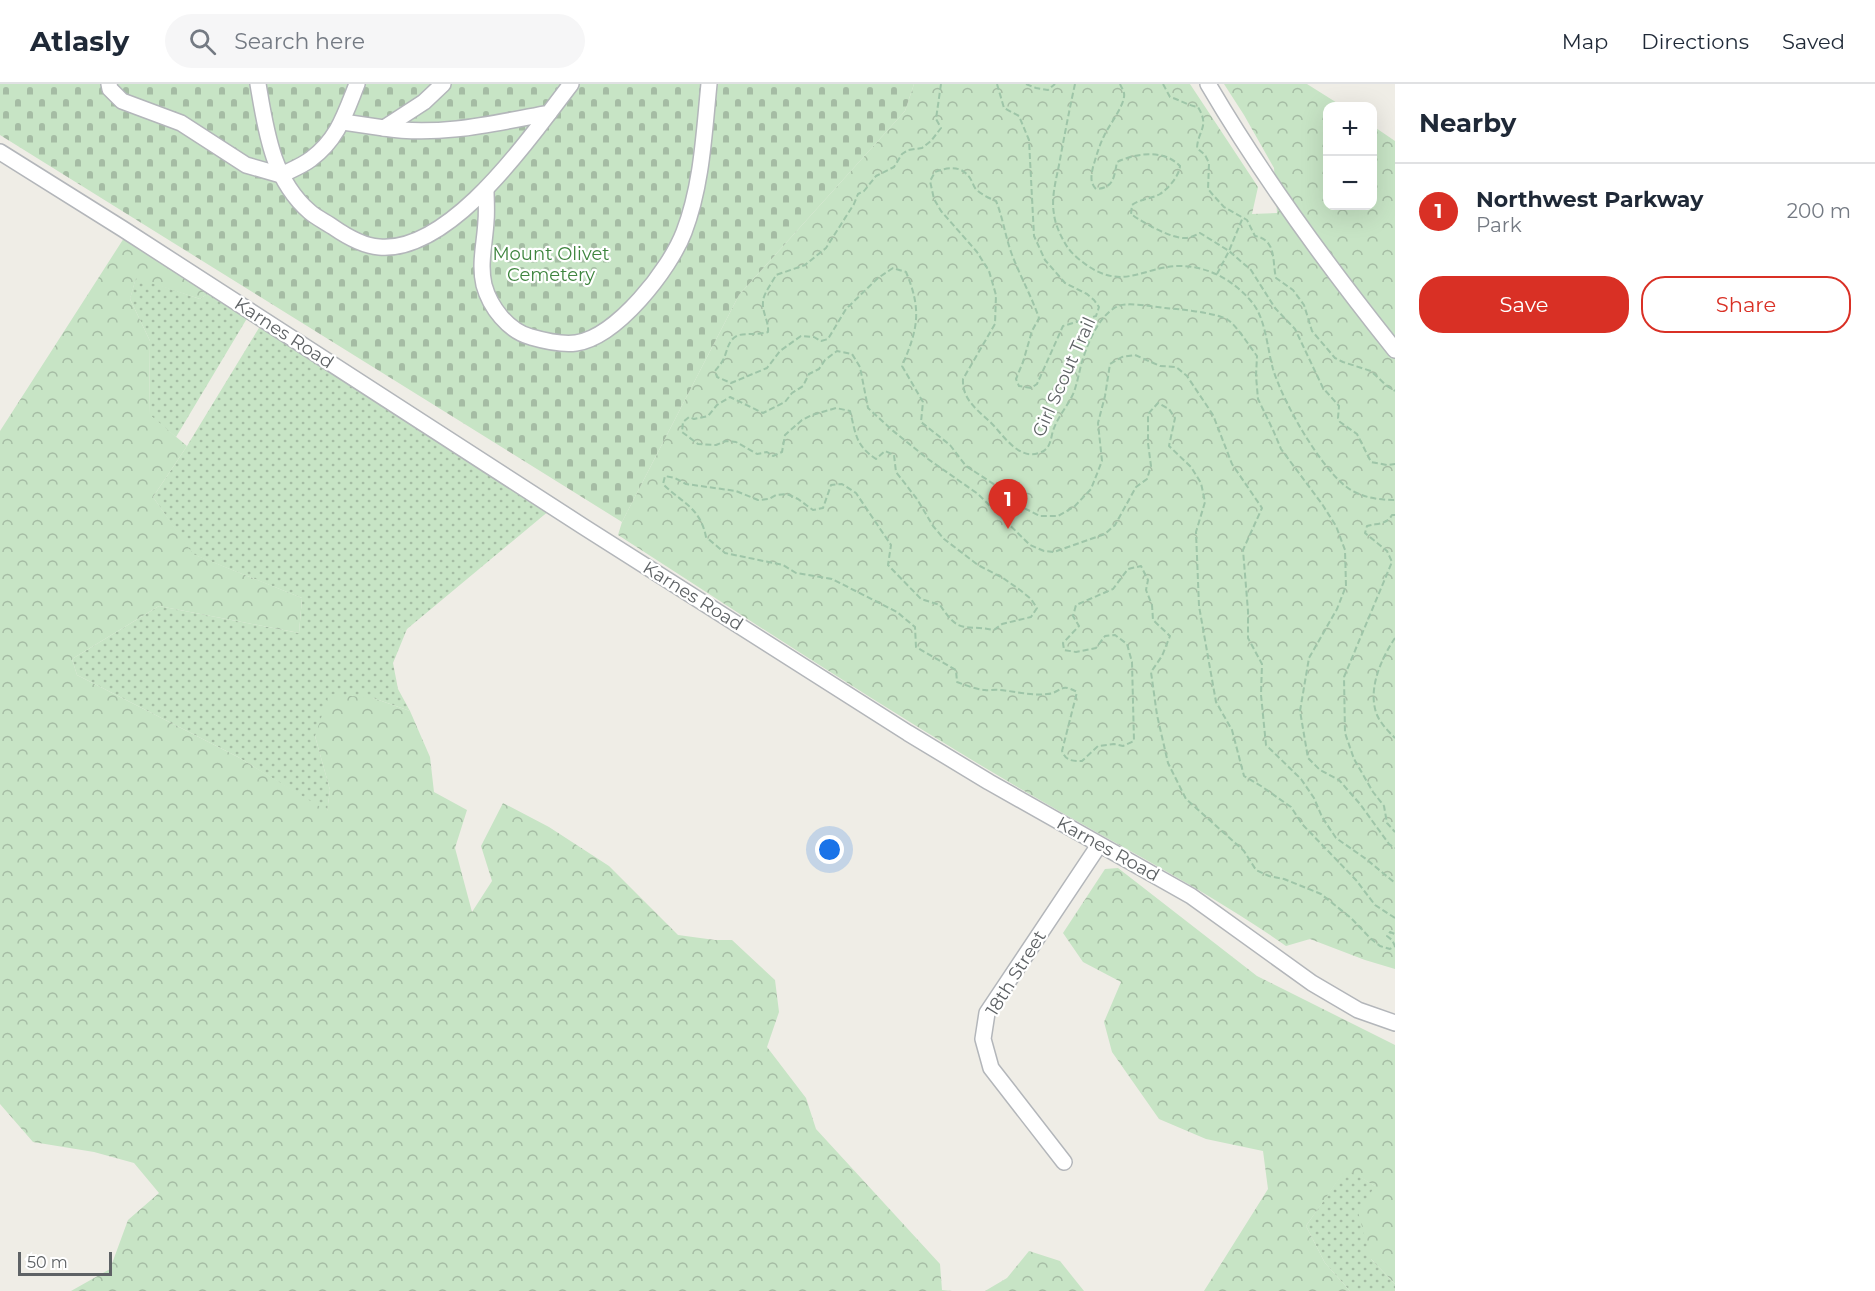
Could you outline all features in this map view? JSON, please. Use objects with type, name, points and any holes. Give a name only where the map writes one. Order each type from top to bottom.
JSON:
[{"type":"street","points":[[109,84],[110,89],[122,101],[181,123],[246,165],[281,175],[310,160],[333,138],[343,122],[345,110],[357,84]]},
{"type":"street","points":[[258,84],[272,152],[281,175],[292,193],[311,213],[343,233],[363,243],[379,247],[411,242],[436,230],[480,195],[571,84]]},
{"type":"street","points":[[384,128],[424,102],[443,84]]},
{"type":"street","points":[[486,189],[483,270],[485,286],[492,303],[503,319],[526,336],[563,344],[589,340],[626,314],[645,295],[684,233],[702,160],[709,84]]},
{"type":"street","points":[[1208,84],[1228,119],[1302,229],[1395,350]]},
{"type":"street","points":[[343,122],[406,131],[477,127],[549,113]]},
{"type":"street","name":"Karnes Road","points":[[0,152],[909,733],[989,782],[1191,896],[1321,988],[1358,1010],[1395,1023]]},
{"type":"street","name":"18th Street","points":[[1064,1162],[991,1068],[983,1039],[987,1013],[1099,845]]},
{"type":"path","name":"Girl Scout Trail","points":[[941,84],[936,119],[941,129],[922,148],[908,150],[902,154],[894,167],[876,176],[864,191],[858,194],[826,248],[805,265],[776,275],[762,301],[769,323],[768,332],[757,335],[742,334],[734,338],[716,371],[717,376],[731,383],[767,368],[780,351],[801,336],[814,337],[821,341],[828,339],[846,309],[878,278],[893,268],[906,272],[917,309],[915,334],[902,366],[923,402],[921,422],[950,445],[966,466],[1012,496],[1024,508],[1040,516],[1058,516],[1074,507],[1091,489],[1102,461],[1098,423],[1110,364],[1122,357],[1135,355],[1160,366],[1176,367],[1187,376],[1213,415],[1232,464],[1262,508],[1243,550],[1248,638],[1262,664],[1261,695],[1266,745],[1301,779],[1336,838],[1395,883]]},
{"type":"path","name":"Girl Scout Trail","points":[[997,84],[1004,108],[1019,116],[1029,141],[1034,236],[1045,260],[1065,283],[1087,294],[1099,307],[1096,316],[1063,326],[1037,384],[1030,388],[1019,386],[1016,379],[1032,331],[1039,318],[1011,254],[1003,219],[996,201],[975,188],[971,178],[962,169],[948,167],[935,172],[930,181],[934,199],[941,211],[977,252],[989,271],[996,295],[995,324],[963,380],[962,388],[967,400],[996,427],[1006,442],[1021,451],[1036,454],[1045,450],[1051,443],[1053,429],[1074,391],[1082,362],[1094,333],[1103,319],[1117,306],[1129,304],[1174,308],[1201,312],[1228,320],[1257,356],[1258,399],[1281,449],[1336,526],[1345,550],[1346,586],[1337,609],[1309,658],[1307,669],[1300,711],[1308,758],[1320,770],[1339,780],[1389,844],[1395,848]]},
{"type":"path","points":[[1026,84],[1048,90],[1055,84]]},
{"type":"path","points":[[1075,84],[1054,193],[1054,214],[1068,249],[1080,261],[1100,274],[1113,278],[1179,266],[1206,270],[1227,279],[1253,303],[1263,325],[1285,402],[1334,475],[1345,486],[1364,496],[1395,500]]},
{"type":"path","points":[[1120,84],[1124,93],[1122,103],[1097,153],[1092,173],[1093,187],[1101,189],[1112,183],[1116,174],[1117,162],[1126,158],[1151,154],[1175,160],[1180,166],[1180,173],[1158,195],[1137,201],[1132,205],[1131,214],[1170,234],[1186,238],[1200,233],[1229,251],[1251,270],[1275,308],[1295,329],[1323,388],[1339,406],[1340,422],[1357,434],[1371,462],[1395,464]]},
{"type":"path","points":[[1163,84],[1170,97],[1198,107],[1204,118],[1197,148],[1205,155],[1209,163],[1209,189],[1218,202],[1247,220],[1256,236],[1268,241],[1274,256],[1276,278],[1293,290],[1304,304],[1312,332],[1330,353],[1343,362],[1371,371],[1395,391]]},
{"type":"path","points":[[1217,274],[1243,217]]},
{"type":"path","points":[[1395,918],[1375,905],[1356,880],[1302,824],[1291,807],[1244,776],[1232,730],[1216,702],[1199,606],[1196,532],[1205,502],[1201,483],[1191,467],[1169,446],[1175,418],[1169,409],[1158,403],[1148,414],[1151,466],[1147,479],[1136,488],[1115,525],[1105,534],[1054,552],[1030,545],[978,494],[928,459],[868,408],[860,367],[852,354],[837,351],[825,360],[819,369],[809,374],[803,386],[784,402],[763,413],[730,397],[717,405],[708,416],[694,419],[689,417],[682,422],[682,432],[698,444],[716,445],[726,441],[736,442],[757,454],[768,452],[773,456],[782,452],[785,435],[802,420],[836,408],[849,411],[864,451],[876,459],[885,451],[894,454],[896,472],[917,499],[933,526],[944,539],[978,565],[1003,578],[1031,598],[1037,608],[1031,617],[1002,624],[994,630],[961,628],[950,620],[940,605],[921,599],[888,566],[891,545],[856,493],[842,484],[831,485],[823,508],[813,510],[787,494],[758,500],[736,491],[686,484],[665,476],[663,484],[693,508],[703,523],[706,537],[725,553],[783,564],[796,573],[832,579],[897,612],[915,627],[916,647],[956,670],[957,682],[984,690],[998,689],[1013,693],[1053,694],[1061,688],[1068,687],[1077,692],[1062,751],[1065,758],[1072,761],[1082,761],[1098,746],[1114,744],[1123,746],[1134,741],[1132,662],[1127,644],[1115,635],[1105,636],[1096,648],[1076,652],[1064,650],[1063,643],[1078,626],[1073,616],[1076,605],[1113,589],[1128,569],[1141,566],[1149,580],[1146,590],[1152,605],[1153,620],[1170,636],[1162,656],[1151,672],[1157,715],[1168,763],[1186,799],[1244,851],[1256,870],[1321,894],[1351,918],[1380,946],[1390,949],[1395,946],[1387,936],[1390,932],[1395,934]]},
{"type":"path","points":[[1395,515],[1384,523],[1367,526],[1365,533],[1387,551],[1392,562],[1344,677],[1345,734],[1354,759],[1384,806],[1387,823],[1395,832]]},
{"type":"path","points":[[1395,638],[1384,654],[1372,694],[1377,716],[1395,738]]},
{"type":"green space","name":"Mount Olivet Cemetery","points":[[0,84],[914,84],[905,111],[739,295],[622,522],[0,135]]},
{"type":"green space","points":[[914,84],[1190,84],[1258,187],[1252,214],[1277,213],[1274,168],[1224,84],[1307,84],[1336,102],[1323,102],[1323,210],[1377,210],[1377,129],[1395,141],[1395,969],[1310,939],[1286,946],[1184,881],[1044,802],[910,722],[618,535],[622,522],[739,295],[905,111]]},
{"type":"green space","points":[[124,238],[210,292],[200,299],[136,278],[130,299],[150,341],[149,414],[187,446],[153,497],[193,554],[302,598],[299,633],[159,606],[72,659],[77,675],[238,757],[327,811],[330,790],[315,736],[329,694],[373,698],[410,711],[430,757],[434,792],[467,810],[455,848],[472,912],[492,881],[481,846],[503,803],[549,827],[609,866],[678,935],[732,940],[775,980],[779,1012],[767,1047],[806,1098],[816,1129],[940,1264],[942,1290],[952,1291],[71,1291],[110,1269],[128,1220],[159,1193],[134,1163],[94,1152],[33,1142],[0,1104],[0,431]]},
{"type":"green space","points":[[136,277],[200,299],[210,292],[249,315],[176,437],[149,415],[150,341],[130,299]]},
{"type":"green space","points":[[262,323],[550,510],[407,629],[393,663],[398,689],[410,711],[373,698],[315,736],[330,790],[327,812],[238,757],[77,675],[72,659],[159,606],[299,633],[302,598],[192,554],[153,497]]},
{"type":"green space","points":[[1118,868],[1257,976],[1395,1045],[1395,1284],[1371,1259],[1358,1212],[1375,1186],[1346,1169],[1306,1226],[1325,1263],[1350,1291],[1204,1291],[1268,1189],[1263,1151],[1206,1139],[1159,1119],[1112,1052],[1104,1022],[1121,982],[1083,962],[1063,933],[1105,869]]},
{"type":"green space","points":[[1346,1168],[1375,1186],[1371,1259],[1395,1284],[1395,1291],[1350,1291],[1325,1263],[1306,1226]]},
{"type":"green space","points":[[1029,1251],[1060,1261],[1084,1291],[985,1291],[1007,1278]]},
{"type":"place","name":"Northwest Parkway","points":[[1008,529]]}]
